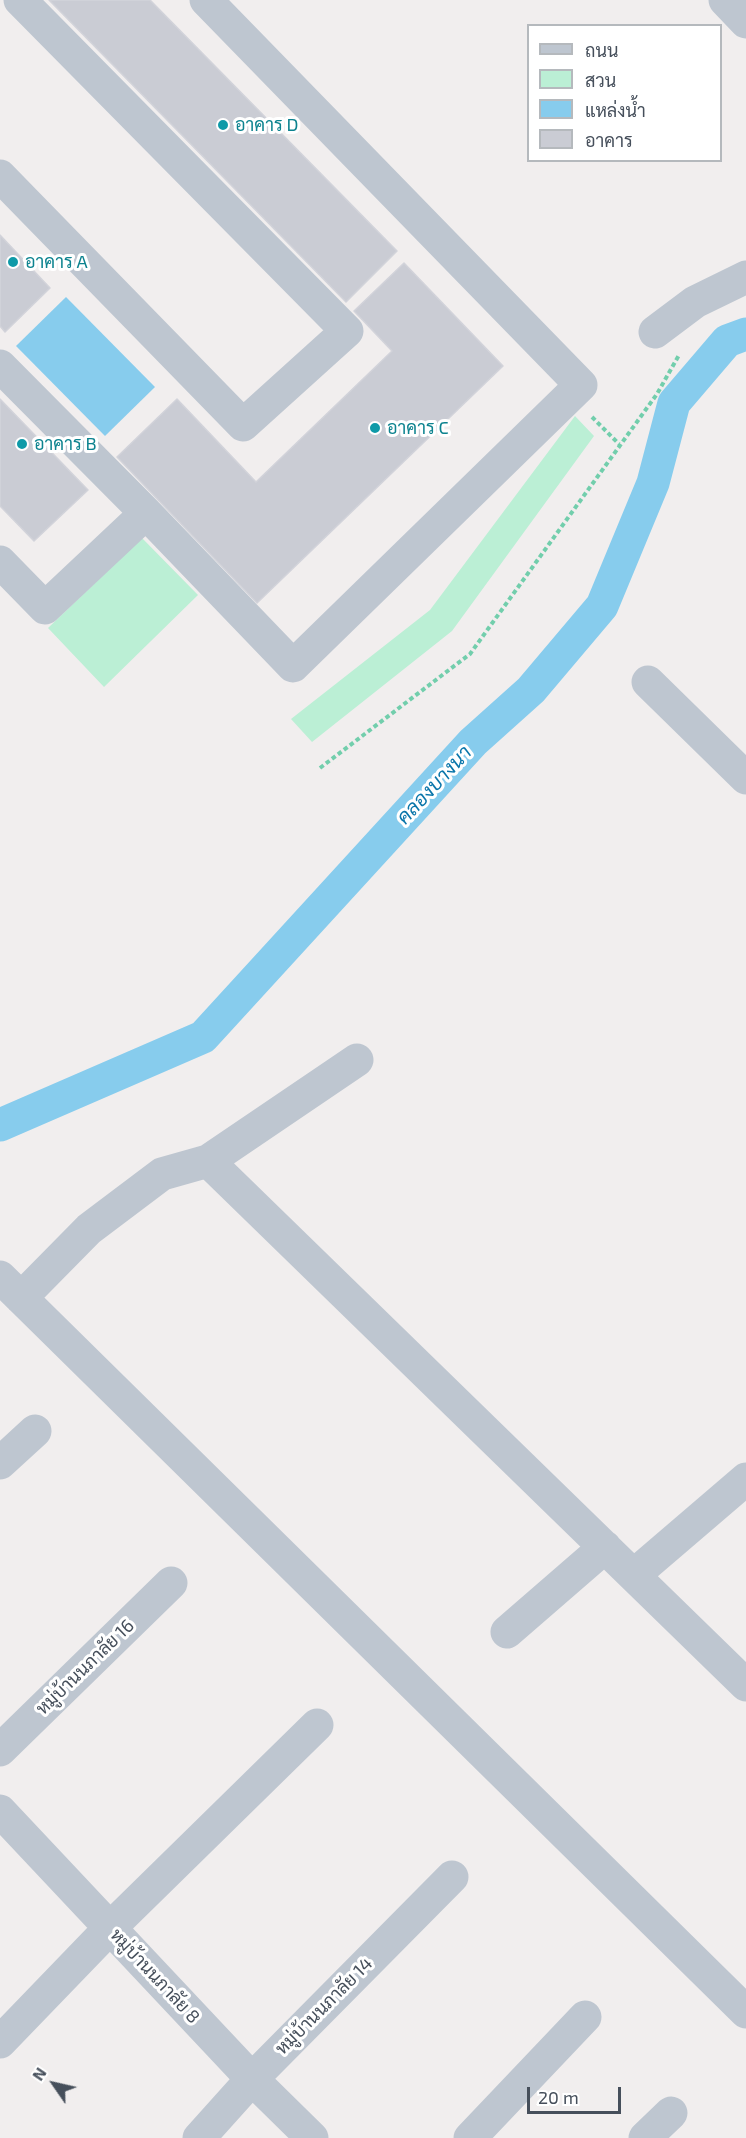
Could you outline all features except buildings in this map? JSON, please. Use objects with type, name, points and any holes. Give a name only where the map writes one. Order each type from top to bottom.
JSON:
[{"type":"street","points":[[0,176],[243,425],[347,331],[20,0]]},
{"type":"street","points":[[0,366],[293,666],[580,385],[206,0]]},
{"type":"street","points":[[725,0],[746,22]]},
{"type":"street","points":[[655,332],[695,302],[746,277]]},
{"type":"street","points":[[0,562],[45,608],[146,513]]},
{"type":"street","points":[[648,682],[746,778]]},
{"type":"street","points":[[357,1060],[208,1161],[162,1174],[10,1288],[746,2012]]},
{"type":"street","points":[[208,1161],[746,1685]]},
{"type":"street","points":[[0,1463],[35,1431]]},
{"type":"street","points":[[634,1575],[746,1479]]},
{"type":"street","points":[[507,1632],[605,1546]]},
{"type":"street","name":"หมู่บ้านนภาลัย 16","points":[[0,1750],[171,1583]]},
{"type":"street","points":[[0,2042],[110,1928],[317,1725]]},
{"type":"street","name":"หมู่บ้านนภาลัย 8","points":[[0,1812],[252,2079],[312,2138]]},
{"type":"street","name":"หมู่บ้านนภาลัย 14","points":[[199,2138],[252,2079],[452,1877]]},
{"type":"street","points":[[470,2138],[585,2016]]},
{"type":"street","points":[[645,2138],[671,2113]]},
{"type":"path","points":[[320,768],[470,654],[657,394],[684,348]]},
{"type":"green space","points":[[575,416],[594,436],[452,631],[312,742],[291,719],[430,610]]},
{"type":"green space","points":[[142,538],[198,595],[104,687],[48,628]]},
{"type":"water","points":[[66,297],[155,387],[105,436],[16,346]]},
{"type":"waterway","name":"คลองบางนา","points":[[0,1125],[203,1037],[473,742],[531,690],[602,606],[653,483],[674,403],[727,341],[746,334]]},
{"type":"place","name":"อาคาร D","points":[[223,125]]},
{"type":"place","name":"อาคาร A","points":[[13,262]]},
{"type":"place","name":"อาคาร C","points":[[375,428]]},
{"type":"place","name":"อาคาร B","points":[[22,444]]}]
